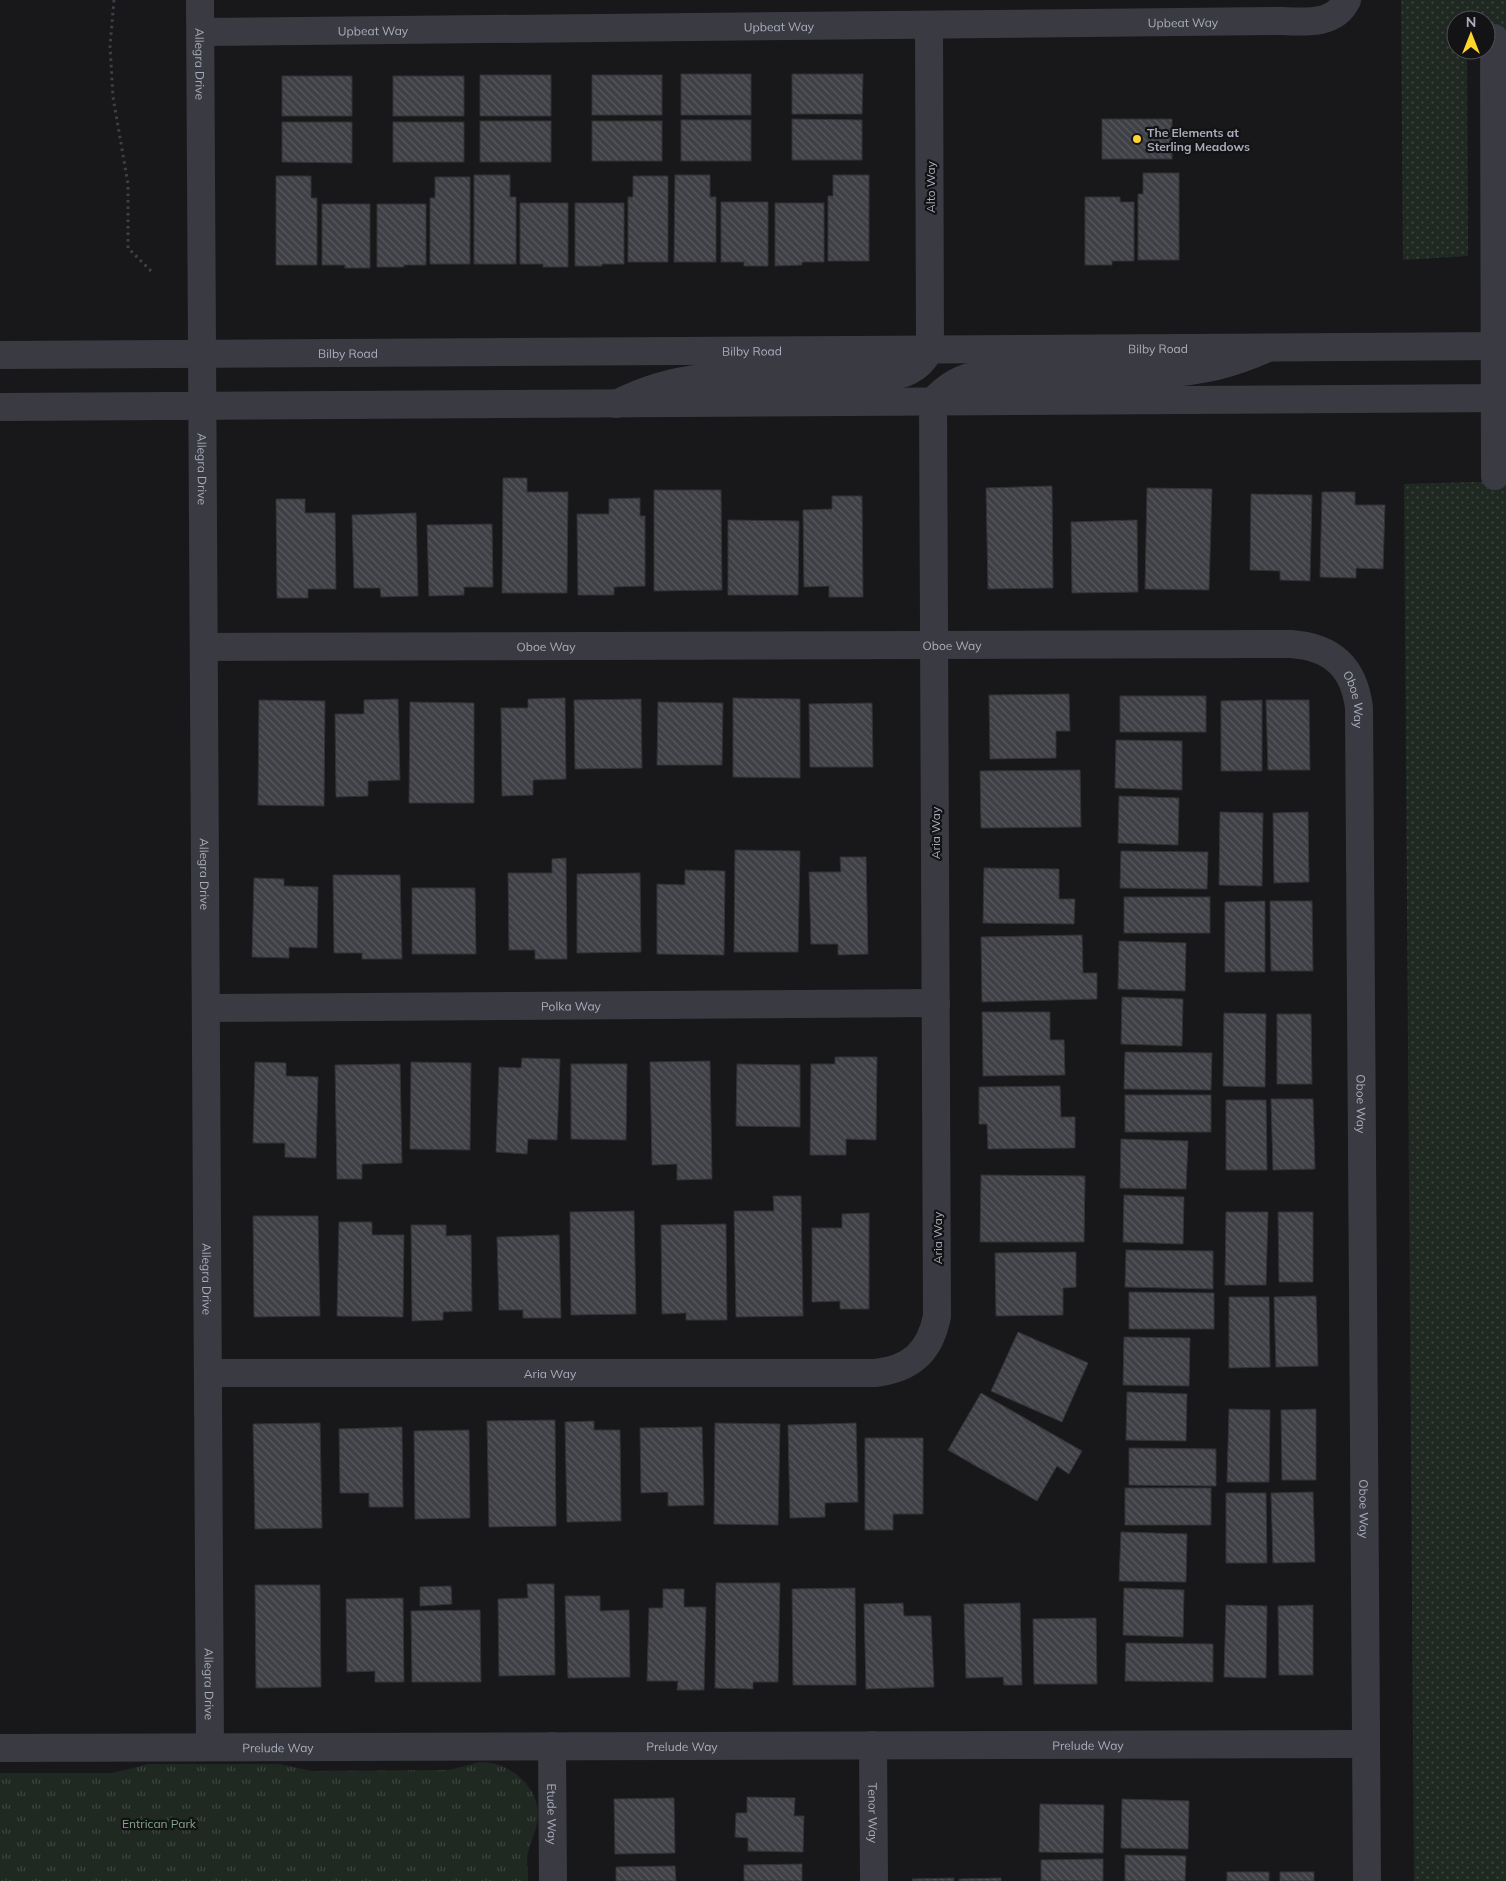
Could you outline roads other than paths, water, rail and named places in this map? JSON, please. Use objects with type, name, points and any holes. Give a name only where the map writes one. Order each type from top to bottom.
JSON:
[{"type":"street","name":"Allegra Drive","points":[[200,0],[210,1747]]},
{"type":"street","name":"Upbeat Way","points":[[201,32],[1310,22],[1329,18],[1344,7],[1347,0]]},
{"type":"street","name":"Alto Way","points":[[929,25],[930,350]]},
{"type":"street","points":[[1494,60],[1500,346],[1500,398],[1495,476]]},
{"type":"street","name":"Bilby Road","points":[[0,355],[1500,346]]},
{"type":"street","points":[[933,401],[956,381],[969,376],[983,374],[1162,374],[1188,372],[1214,368],[1242,360],[1268,348]]},
{"type":"street","points":[[616,404],[655,387],[703,378],[893,376],[904,374],[913,369],[930,350]]},
{"type":"street","points":[[0,407],[1500,398]]},
{"type":"street","name":"Aria Way","points":[[208,1373],[875,1373],[891,1371],[906,1365],[919,1356],[928,1344],[938,1316],[933,401]]},
{"type":"street","name":"Oboe Way","points":[[204,648],[1309,645],[1325,651],[1339,662],[1350,675],[1357,691],[1359,718],[1367,1881]]},
{"type":"street","name":"Polka Way","points":[[206,1008],[936,1003]]},
{"type":"street","name":"Prelude Way","points":[[0,1748],[1366,1744]]},
{"type":"street","name":"Tenor Way","points":[[873,1745],[874,1881]]},
{"type":"street","name":"Etude Way","points":[[552,1746],[553,1881]]},
{"type":"place","name":"The Elements at Sterling Meadows","points":[[1137,139]]},
{"type":"park label","name":"Entrican Park","points":[[159,1823]]}]
